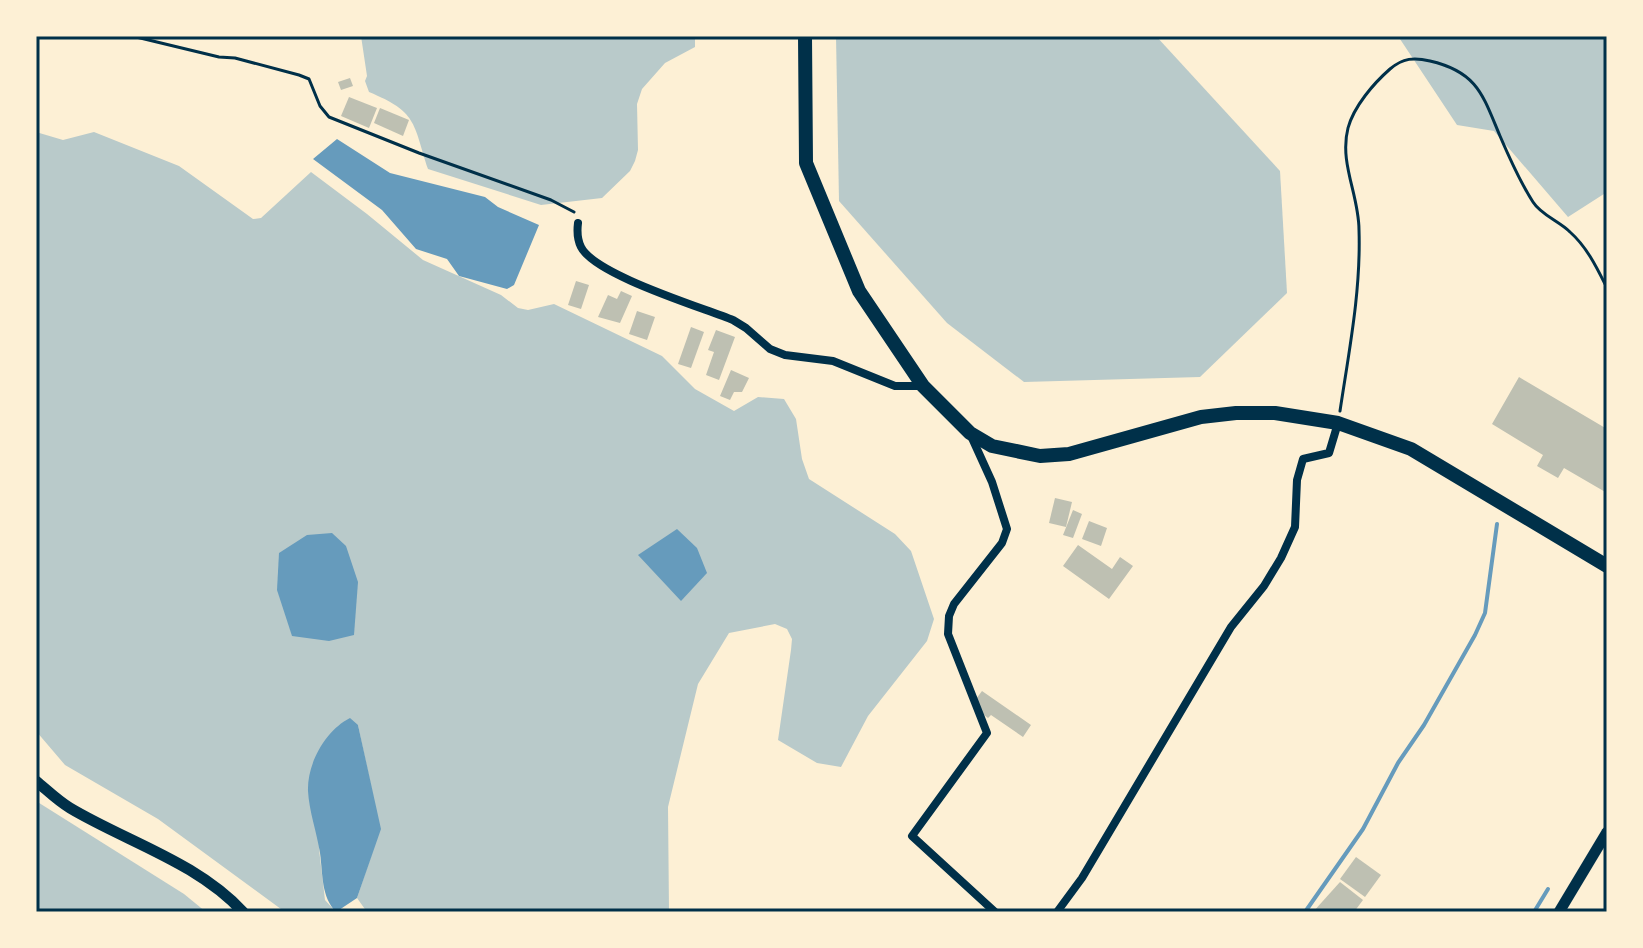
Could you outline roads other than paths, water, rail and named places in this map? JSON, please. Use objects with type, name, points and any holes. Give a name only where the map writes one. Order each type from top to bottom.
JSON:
[{"type":"main road","points":[[805,36],[806,163],[859,291],[923,386],[970,433],[992,446],[1040,456],[1069,454],[1201,417],[1236,413],[1275,413],[1338,423],[1411,449],[1607,566]]},
{"type":"street","points":[[578,223],[577,234],[582,249],[610,272],[733,320],[770,349],[785,355],[833,361],[895,386],[923,386]]},
{"type":"street","points":[[1057,912],[1082,878],[1231,627],[1264,586],[1281,558],[1295,527],[1297,480],[1303,459],[1329,453],[1338,423]]},
{"type":"street","points":[[970,433],[992,482],[1007,529],[1002,543],[954,604],[949,616],[948,634],[987,733],[912,836],[995,912]]},
{"type":"street","points":[[36,781],[67,807],[204,878],[225,893],[243,912]]},
{"type":"street","points":[[1559,912],[1607,832]]},
{"type":"water","points":[[337,139],[390,173],[485,197],[498,207],[539,225],[514,285],[507,289],[459,276],[447,259],[416,249],[382,210],[313,159]]},
{"type":"water","points":[[677,529],[697,548],[707,573],[681,601],[638,555]]},
{"type":"water","points":[[332,533],[346,546],[358,582],[354,635],[329,641],[292,636],[277,590],[279,553],[307,535]]},
{"type":"water","points":[[350,718],[358,725],[381,829],[357,898],[336,912],[324,885],[308,791],[311,769],[320,748],[341,723]]},
{"type":"waterway","points":[[1305,912],[1363,829],[1398,763],[1424,725],[1475,635],[1485,613],[1497,524]]},
{"type":"waterway","points":[[1534,912],[1548,889]]}]
